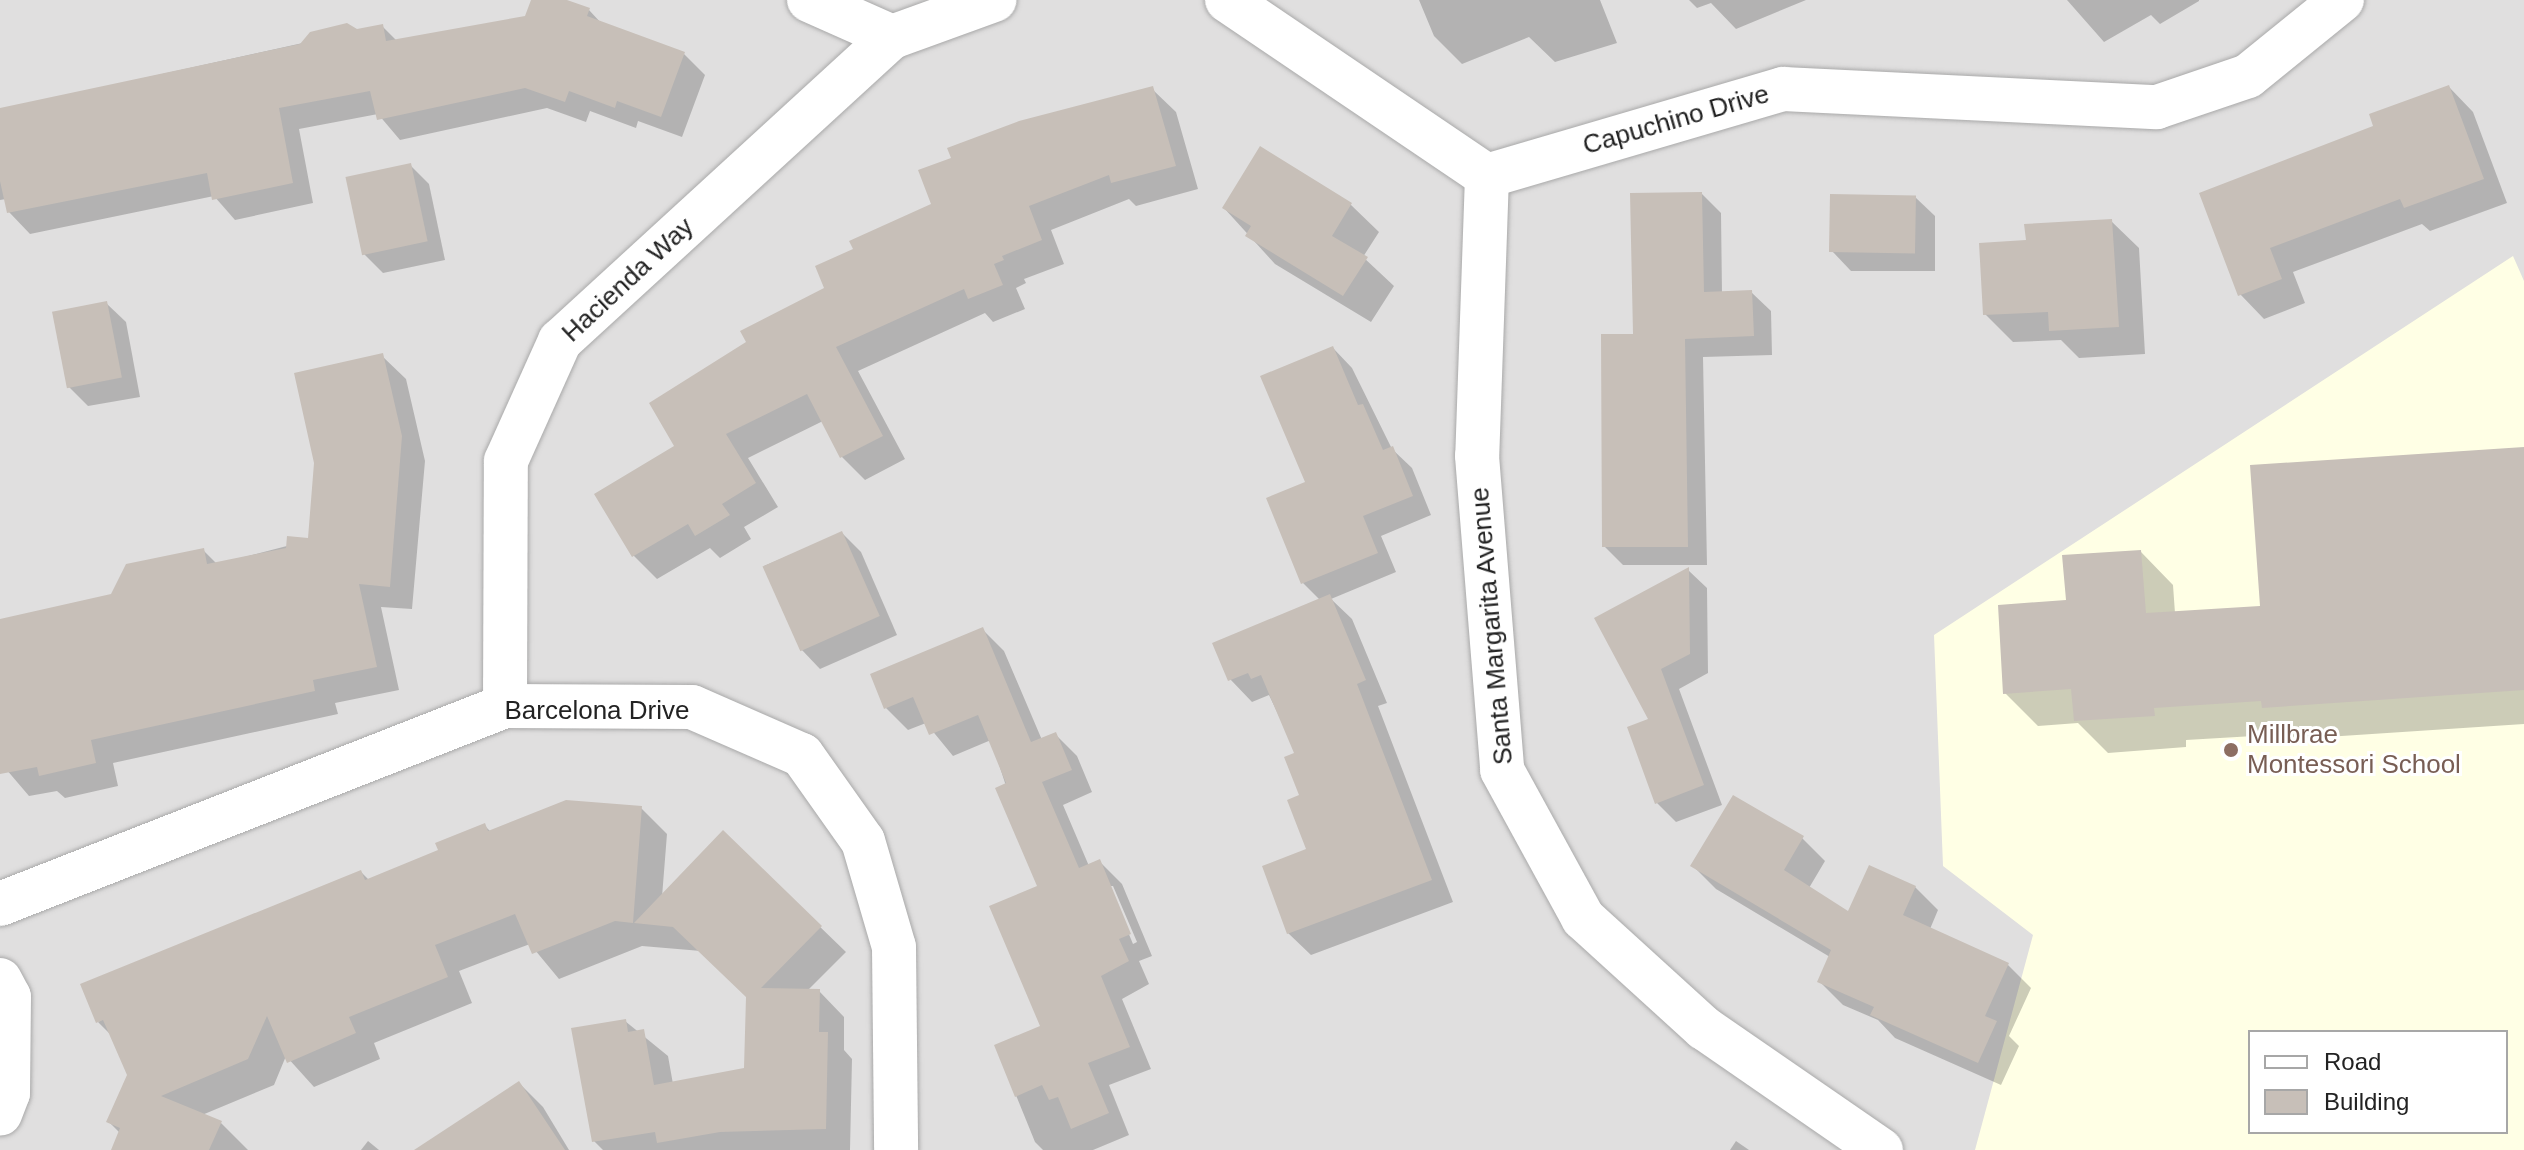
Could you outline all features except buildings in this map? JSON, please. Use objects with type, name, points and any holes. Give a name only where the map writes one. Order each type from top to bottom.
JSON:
[{"type":"street","points":[[809,0],[892,37]]},
{"type":"street","name":"Hacienda Way","points":[[505,706],[506,461],[560,341],[892,37],[994,0]]},
{"type":"street","points":[[1227,0],[1487,176]]},
{"type":"street","name":"Capuchino Drive","points":[[1487,176],[1783,89],[2157,107],[2248,76],[2342,0]]},
{"type":"street","name":"Santa Margarita Avenue","points":[[1487,176],[1477,456],[1502,770],[1583,918],[1704,1028],[1881,1150]]},
{"type":"street","name":"Barcelona Drive","points":[[0,904],[505,706],[692,707],[802,755],[863,841],[894,947],[896,1150]]},
{"type":"street","points":[[0,980],[9,997],[8,1093],[0,1114]]},
{"type":"shaded area","points":[[0,0],[2524,0],[2524,1150],[0,1150]]},
{"type":"shaded area","name":"Millbrae Montessori School","points":[[2513,256],[2524,281],[2524,1150],[1975,1150],[2033,935],[1943,866],[1934,635]]},
{"type":"place","name":"Millbrae Montessori School","points":[[2231,750]]}]
